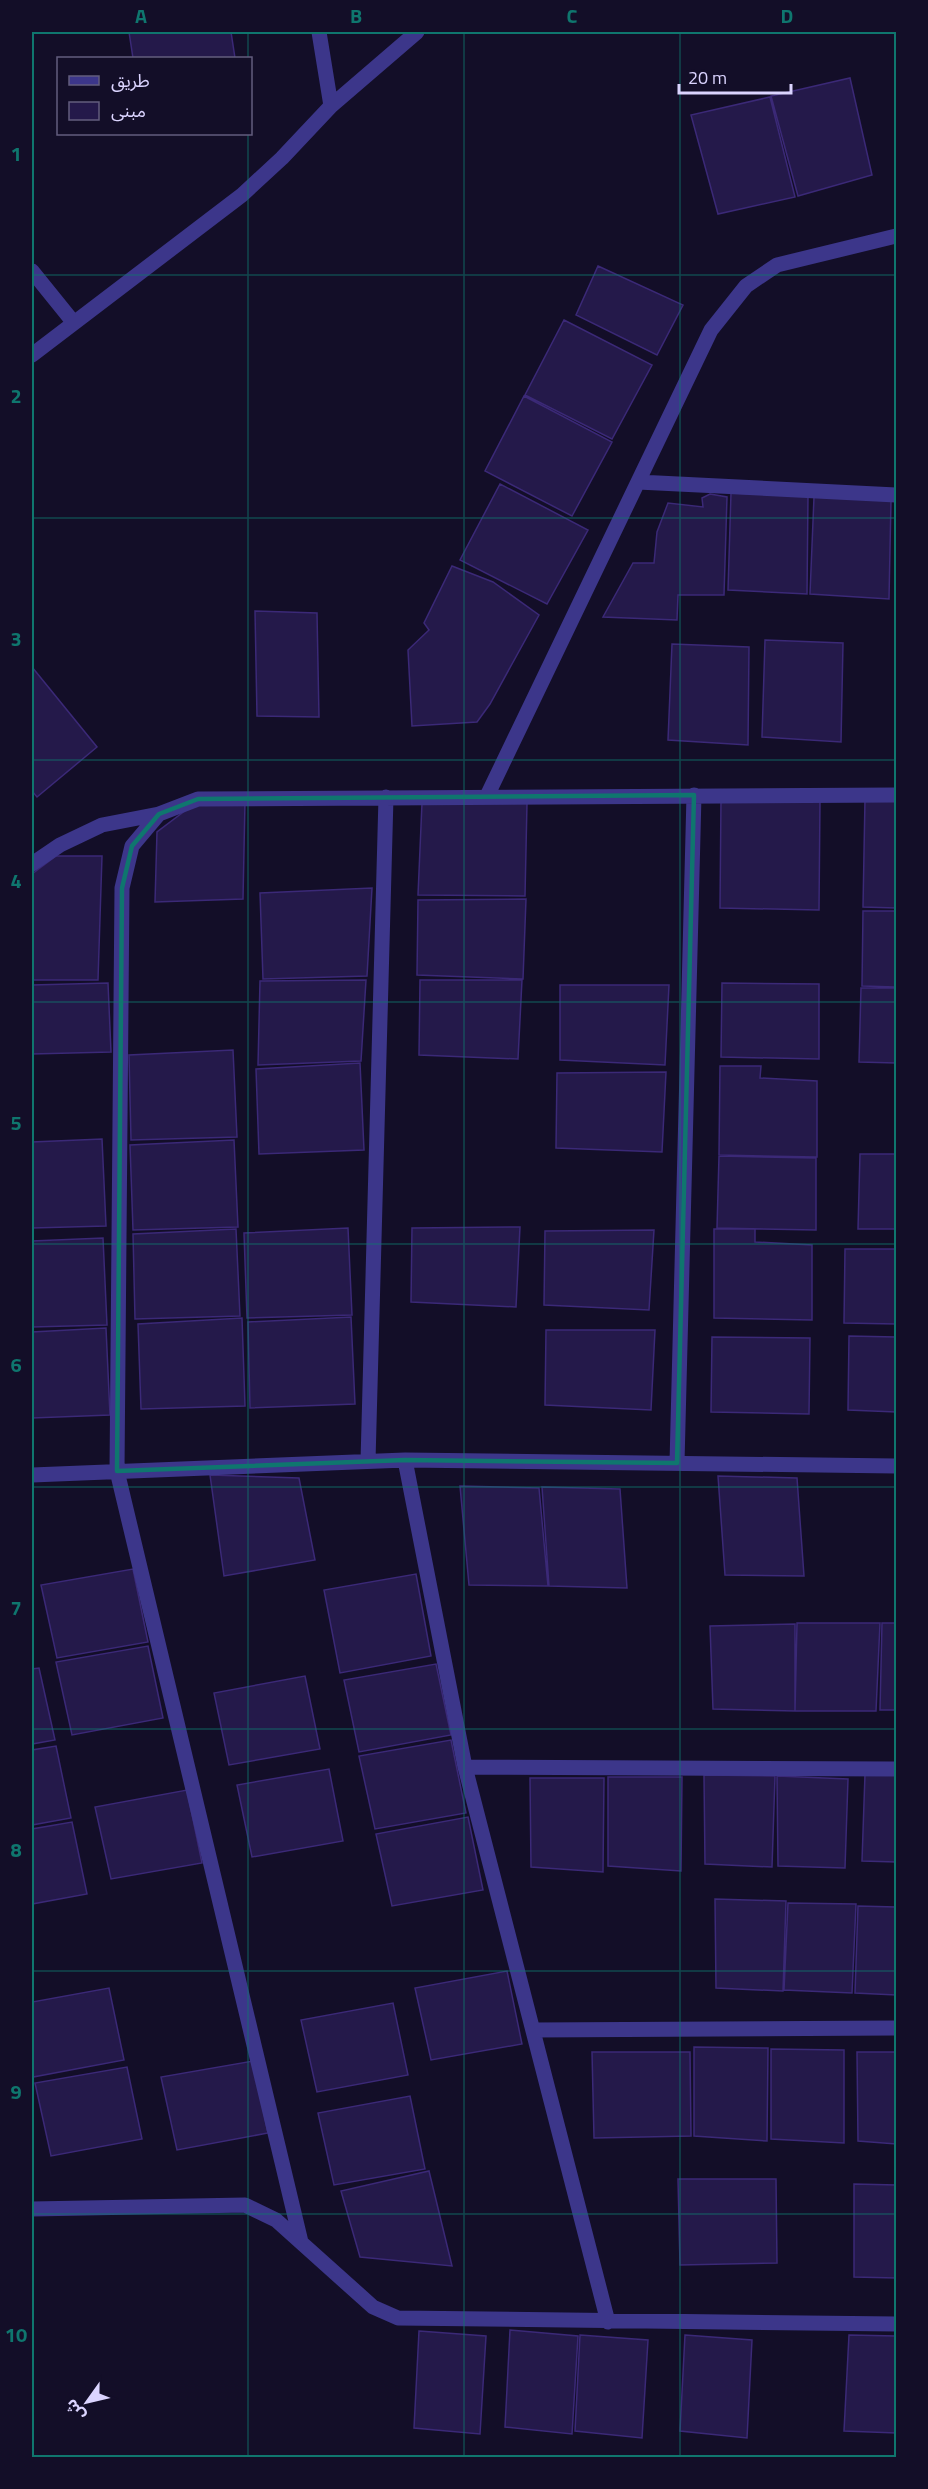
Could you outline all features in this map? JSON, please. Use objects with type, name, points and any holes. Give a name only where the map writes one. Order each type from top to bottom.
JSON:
[{"type":"street","points":[[319,32],[331,106]]},
{"type":"street","points":[[32,355],[242,195],[282,158],[331,106],[417,32]]},
{"type":"street","points":[[487,796],[711,330],[746,286],[777,265],[897,236]]},
{"type":"street","points":[[32,271],[74,323]]},
{"type":"street","points":[[638,482],[897,495]]},
{"type":"street","points":[[677,1463],[694,795]]},
{"type":"street","points":[[32,864],[60,845],[102,825],[159,814],[198,799],[897,795]]},
{"type":"street","points":[[368,1461],[386,797]]},
{"type":"street","points":[[159,814],[132,846],[122,888],[117,1471],[301,2242]]},
{"type":"street","points":[[405,1460],[465,1767],[608,2322]]},
{"type":"street","points":[[32,1474],[405,1460],[897,1466]]},
{"type":"street","points":[[465,1767],[897,1769]]},
{"type":"street","points":[[532,2030],[897,2028]]},
{"type":"street","points":[[32,2209],[245,2205],[276,2220],[373,2307],[398,2318],[897,2324]]},
{"type":"highlighted area","points":[[694,795],[677,1463],[405,1460],[117,1471],[122,888],[132,846],[159,814],[198,799]]},
{"type":"building","points":[[129,32],[231,32],[235,57],[133,57]]},
{"type":"building","points":[[850,78],[872,175],[798,196],[771,96]]},
{"type":"building","points":[[770,97],[795,197],[718,214],[691,115]]},
{"type":"building","points":[[598,266],[683,305],[657,355],[576,315]]},
{"type":"building","points":[[564,320],[652,365],[612,439],[525,395]]},
{"type":"building","points":[[524,396],[612,442],[572,516],[485,471]]},
{"type":"building","points":[[500,484],[588,530],[547,604],[460,560]]},
{"type":"building","points":[[731,493],[808,496],[807,594],[728,590]]},
{"type":"building","points":[[710,494],[727,497],[724,595],[678,595],[677,620],[603,617],[633,563],[654,563],[657,532],[668,503],[703,507],[702,498]]},
{"type":"building","points":[[814,497],[891,500],[889,599],[810,594]]},
{"type":"building","points":[[452,566],[493,582],[539,615],[490,704],[477,722],[412,726],[408,650],[429,630],[424,623]]},
{"type":"building","points":[[255,611],[317,613],[319,717],[257,716]]},
{"type":"building","points":[[765,640],[843,643],[841,742],[762,737]]},
{"type":"building","points":[[672,644],[749,647],[748,745],[668,740]]},
{"type":"building","points":[[32,667],[97,747],[37,797],[32,791]]},
{"type":"building","points":[[721,799],[820,800],[819,910],[720,908]]},
{"type":"building","points":[[865,799],[896,799],[896,908],[863,907]]},
{"type":"building","points":[[198,801],[245,801],[243,899],[155,902],[157,832]]},
{"type":"building","points":[[422,803],[527,803],[525,896],[418,895]]},
{"type":"building","points":[[56,856],[102,856],[98,980],[32,980],[32,874]]},
{"type":"building","points":[[372,888],[367,976],[263,979],[260,893]]},
{"type":"building","points":[[526,899],[523,979],[417,975],[418,900]]},
{"type":"building","points":[[863,911],[896,911],[896,987],[862,986]]},
{"type":"building","points":[[366,980],[361,1061],[258,1065],[260,981]]},
{"type":"building","points":[[420,980],[522,980],[518,1059],[419,1055]]},
{"type":"building","points":[[108,983],[111,1052],[32,1054],[32,985]]},
{"type":"building","points":[[722,983],[819,984],[819,1059],[721,1057]]},
{"type":"building","points":[[560,985],[669,985],[665,1065],[560,1060]]},
{"type":"building","points":[[861,988],[896,988],[896,1063],[859,1062]]},
{"type":"building","points":[[233,1050],[237,1137],[131,1140],[129,1055]]},
{"type":"building","points":[[360,1063],[364,1150],[259,1154],[256,1069]]},
{"type":"building","points":[[720,1066],[761,1066],[760,1078],[817,1081],[817,1157],[719,1155]]},
{"type":"building","points":[[666,1072],[662,1152],[556,1148],[557,1073]]},
{"type":"building","points":[[102,1139],[106,1226],[32,1228],[32,1142]]},
{"type":"building","points":[[234,1140],[238,1227],[133,1230],[130,1145]]},
{"type":"building","points":[[860,1154],[896,1154],[896,1229],[858,1229]]},
{"type":"building","points":[[719,1156],[816,1158],[816,1230],[717,1228]]},
{"type":"building","points":[[520,1227],[516,1307],[411,1302],[412,1228]]},
{"type":"building","points":[[348,1228],[352,1315],[247,1318],[244,1233]]},
{"type":"building","points":[[236,1229],[240,1316],[135,1319],[133,1234]]},
{"type":"building","points":[[714,1229],[755,1229],[755,1242],[812,1245],[812,1320],[714,1318]]},
{"type":"building","points":[[654,1230],[649,1310],[544,1305],[545,1231]]},
{"type":"building","points":[[103,1238],[107,1325],[32,1327],[32,1241]]},
{"type":"building","points":[[845,1249],[896,1249],[896,1324],[844,1323]]},
{"type":"building","points":[[351,1317],[355,1404],[250,1408],[248,1322]]},
{"type":"building","points":[[242,1318],[245,1406],[141,1409],[138,1324]]},
{"type":"building","points":[[106,1328],[110,1415],[32,1418],[32,1332]]},
{"type":"building","points":[[546,1330],[655,1330],[651,1410],[545,1405]]},
{"type":"building","points":[[849,1336],[896,1337],[896,1412],[848,1410]]},
{"type":"building","points":[[712,1337],[810,1338],[809,1414],[711,1412]]},
{"type":"building","points":[[210,1475],[299,1478],[315,1560],[224,1576]]},
{"type":"building","points":[[718,1476],[797,1478],[804,1576],[725,1575]]},
{"type":"building","points":[[460,1486],[539,1488],[548,1586],[469,1585]]},
{"type":"building","points":[[542,1487],[620,1489],[627,1588],[549,1586]]},
{"type":"building","points":[[133,1569],[148,1642],[57,1658],[41,1585]]},
{"type":"building","points":[[416,1574],[431,1656],[340,1673],[324,1590]]},
{"type":"building","points":[[797,1623],[880,1623],[876,1711],[795,1711]]},
{"type":"building","points":[[882,1623],[896,1623],[896,1710],[880,1710]]},
{"type":"building","points":[[795,1624],[795,1711],[713,1709],[710,1626]]},
{"type":"building","points":[[148,1646],[163,1718],[72,1735],[56,1662]]},
{"type":"building","points":[[436,1664],[451,1735],[359,1752],[344,1680]]},
{"type":"building","points":[[39,1668],[55,1740],[32,1744],[32,1669]]},
{"type":"building","points":[[305,1676],[320,1749],[229,1765],[214,1693]]},
{"type":"building","points":[[451,1740],[466,1813],[375,1829],[359,1756]]},
{"type":"building","points":[[56,1746],[71,1818],[32,1825],[32,1750]]},
{"type":"building","points":[[329,1769],[343,1841],[252,1857],[237,1785]]},
{"type":"building","points":[[865,1774],[896,1774],[896,1862],[862,1861]]},
{"type":"building","points":[[704,1775],[775,1776],[772,1867],[705,1864]]},
{"type":"building","points":[[777,1776],[848,1779],[845,1868],[778,1866]]},
{"type":"building","points":[[608,1777],[682,1777],[681,1871],[608,1866]]},
{"type":"building","points":[[530,1778],[604,1778],[603,1872],[531,1867]]},
{"type":"building","points":[[187,1790],[202,1863],[111,1879],[95,1807]]},
{"type":"building","points":[[468,1817],[483,1890],[392,1906],[376,1834]]},
{"type":"building","points":[[72,1822],[87,1894],[32,1904],[32,1829]]},
{"type":"building","points":[[715,1899],[786,1901],[783,1991],[716,1988]]},
{"type":"building","points":[[788,1903],[856,1904],[852,1993],[784,1990]]},
{"type":"building","points":[[858,1906],[896,1907],[896,1995],[855,1993]]},
{"type":"building","points":[[507,1971],[522,2044],[431,2060],[415,1988]]},
{"type":"building","points":[[109,1988],[124,2060],[33,2077],[32,2002]]},
{"type":"building","points":[[393,2003],[408,2075],[317,2092],[301,2020]]},
{"type":"building","points":[[694,2047],[768,2048],[767,2141],[694,2136]]},
{"type":"building","points":[[771,2049],[844,2050],[844,2143],[771,2139]]},
{"type":"building","points":[[592,2052],[690,2052],[691,2136],[594,2138]]},
{"type":"building","points":[[857,2052],[896,2052],[896,2144],[858,2141]]},
{"type":"building","points":[[253,2061],[268,2133],[177,2150],[161,2077]]},
{"type":"building","points":[[127,2067],[142,2139],[51,2156],[35,2083]]},
{"type":"building","points":[[410,2096],[425,2169],[334,2185],[318,2113]]},
{"type":"building","points":[[429,2171],[452,2266],[360,2257],[341,2191]]},
{"type":"building","points":[[678,2179],[776,2179],[777,2263],[680,2265]]},
{"type":"building","points":[[854,2184],[896,2185],[896,2278],[854,2277]]},
{"type":"building","points":[[510,2330],[578,2336],[572,2434],[505,2427]]},
{"type":"building","points":[[419,2331],[486,2336],[480,2434],[414,2428]]},
{"type":"building","points":[[580,2335],[648,2340],[642,2438],[575,2431]]},
{"type":"building","points":[[685,2335],[752,2340],[747,2438],[680,2431]]},
{"type":"building","points":[[849,2335],[896,2336],[896,2433],[844,2431]]}]
